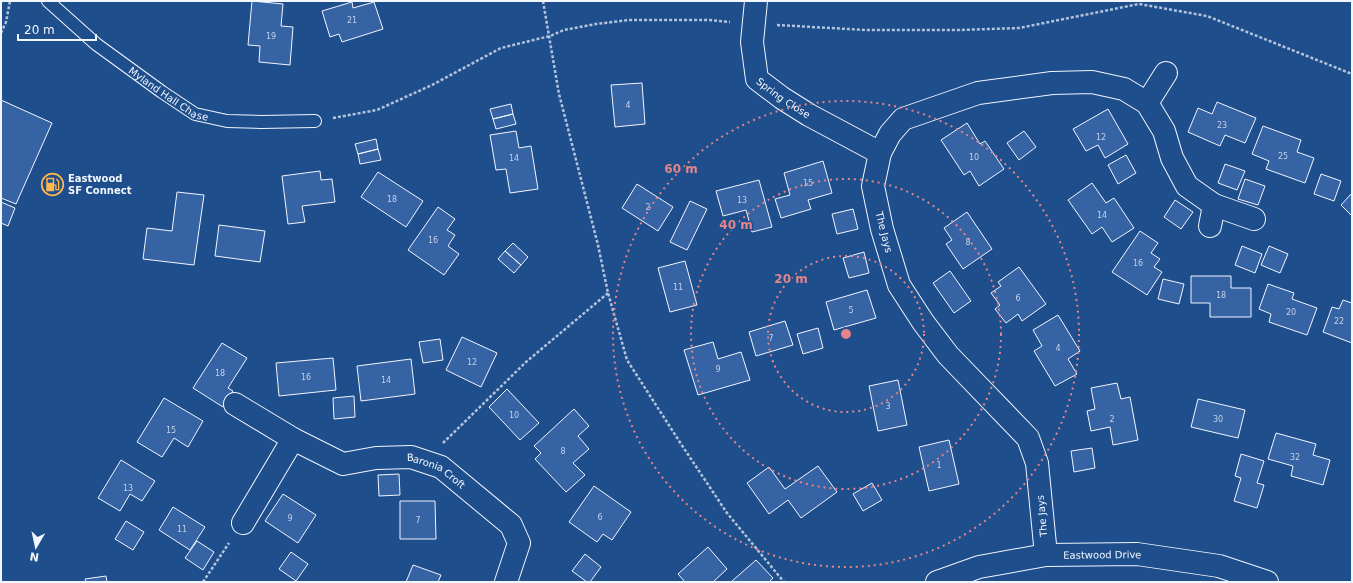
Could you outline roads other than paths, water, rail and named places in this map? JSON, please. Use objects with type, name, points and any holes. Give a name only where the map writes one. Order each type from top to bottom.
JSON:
[{"type":"street","name":"Spring Close","points":[[756,1],[752,42],[757,79],[782,98],[809,115],[880,153]]},
{"type":"street","points":[[1166,73],[1147,102],[1164,131],[1172,158],[1187,186],[1212,216],[1254,219]]},
{"type":"street","name":"The Jays","points":[[1046,555],[1037,464],[1028,438],[948,354],[923,322],[899,285],[882,229],[873,186],[880,153],[890,134],[903,119],[978,93],[1052,84],[1092,82],[1124,89],[1147,102]]},
{"type":"street","name":"Baronia Croft","points":[[234,404],[293,439],[343,464],[383,458],[411,457],[441,467],[511,525],[519,544],[506,582]]},
{"type":"street","points":[[243,522],[293,439]]},
{"type":"street","name":"Eastwood Drive","points":[[937,582],[979,568],[1046,555],[1137,554],[1218,574],[1267,582]]},
{"type":"lane","name":"Myland Hall Chase","points":[[48,1],[96,44],[195,114],[227,121],[315,121]]},
{"type":"place","name":"Eastwood SF Connect","points":[[52,184]]}]
